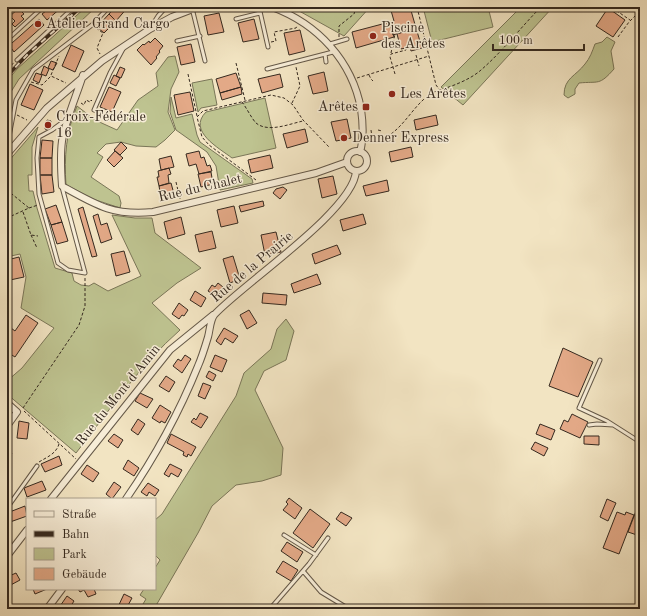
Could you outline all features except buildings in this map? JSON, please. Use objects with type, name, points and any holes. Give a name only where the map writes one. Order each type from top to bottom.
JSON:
[{"type":"street","points":[[272,7],[295,17],[322,36],[344,64],[352,79],[359,101],[363,125],[360,152]]},
{"type":"street","points":[[7,154],[47,108],[83,75],[150,29],[172,17],[195,8]]},
{"type":"street","points":[[62,186],[60,163],[62,141],[68,118],[83,75]]},
{"type":"street","points":[[357,151],[360,152],[365,155],[366,164],[363,168],[356,171],[350,168],[347,162],[351,153],[357,151]]},
{"type":"street","name":"Rue du Chalet","points":[[62,186],[94,204],[120,212],[136,214],[153,212],[316,173],[347,162]]},
{"type":"street","name":"Rue de la Prairie","points":[[127,498],[168,433],[208,339],[213,315],[303,239],[331,212],[345,196],[355,178],[356,171]]},
{"type":"street","name":"Rue du Mont d'Amin","points":[[52,498],[170,350],[213,315]]},
{"type":"street","points":[[7,403],[20,411],[7,426]]},
{"type":"street","points":[[7,556],[26,531]]},
{"type":"street","points":[[47,609],[61,590]]},
{"type":"lane","points":[[7,40],[43,7]]},
{"type":"lane","points":[[17,60],[74,7]]},
{"type":"lane","points":[[7,147],[16,100],[33,70],[92,25],[109,7]]},
{"type":"lane","points":[[150,29],[166,7]]},
{"type":"lane","points":[[259,7],[267,45]]},
{"type":"lane","points":[[195,8],[205,61]]},
{"type":"lane","points":[[236,19],[260,13]]},
{"type":"lane","points":[[177,41],[200,36]]},
{"type":"lane","points":[[329,45],[347,39]]},
{"type":"lane","points":[[94,110],[110,73],[125,45]]},
{"type":"lane","points":[[267,69],[335,51]]},
{"type":"lane","points":[[325,54],[326,62]]},
{"type":"lane","points":[[62,186],[85,273],[68,270],[58,263],[39,194],[37,158],[39,137],[52,130],[68,118]]},
{"type":"lane","points":[[600,360],[579,408],[614,425],[640,442]]},
{"type":"lane","points":[[589,425],[614,425]]},
{"type":"lane","points":[[7,508],[37,466]]},
{"type":"lane","points":[[284,535],[316,555]]},
{"type":"lane","points":[[270,609],[303,571],[328,538]]},
{"type":"lane","points":[[303,571],[321,592],[349,609]]},
{"type":"path","points":[[339,42],[340,26],[354,14],[356,7]]},
{"type":"path","points":[[417,7],[436,86],[440,89]]},
{"type":"path","points":[[391,134],[401,126],[420,102],[430,94],[458,83],[481,70],[541,7]]},
{"type":"path","points":[[613,7],[631,20]]},
{"type":"path","points":[[618,37],[640,11]]},
{"type":"path","points":[[7,22],[8,26]]},
{"type":"path","points":[[95,27],[103,33],[96,48],[100,54]]},
{"type":"path","points":[[267,45],[276,41],[274,32],[296,27]]},
{"type":"path","points":[[395,34],[390,57],[395,74]]},
{"type":"path","points":[[28,80],[42,86],[51,76],[62,48]]},
{"type":"path","points":[[391,54],[406,50],[406,48]]},
{"type":"path","points":[[416,55],[419,66]]},
{"type":"path","points":[[356,78],[429,56]]},
{"type":"path","points":[[7,68],[17,60]]},
{"type":"path","points":[[291,104],[300,86],[295,61]]},
{"type":"path","points":[[236,63],[245,101]]},
{"type":"path","points":[[188,74],[202,137],[209,145],[263,186]]},
{"type":"path","points":[[369,74],[370,79],[373,81]]},
{"type":"path","points":[[51,76],[66,83]]},
{"type":"path","points":[[197,117],[203,111],[271,95],[284,98],[291,104],[303,120],[329,147]]},
{"type":"path","points":[[80,103],[84,105],[86,100],[90,102],[91,100]]},
{"type":"path","points":[[242,102],[248,109],[255,122],[264,127],[273,128],[303,120]]},
{"type":"path","points":[[14,114],[34,123]]},
{"type":"path","points":[[371,130],[373,144]]},
{"type":"path","points":[[378,130],[382,131]]},
{"type":"path","points":[[176,182],[181,205]]},
{"type":"path","points":[[7,190],[29,208]]},
{"type":"path","points":[[7,218],[36,205]]},
{"type":"path","points":[[23,211],[37,248]]},
{"type":"path","points":[[31,235],[38,236]]},
{"type":"path","points":[[76,459],[20,411],[79,325],[85,306],[85,273]]},
{"type":"path","points":[[37,466],[39,461],[49,457],[58,450],[60,444]]},
{"type":"green space","points":[[86,7],[96,7],[19,79],[7,101],[7,81],[17,69]]},
{"type":"green space","points":[[292,7],[370,7],[344,36]]},
{"type":"green space","points":[[423,7],[488,7],[493,27],[432,42]]},
{"type":"green space","points":[[521,7],[553,7],[463,105],[441,87]]},
{"type":"green space","points":[[607,37],[615,42],[611,51],[614,69],[605,78],[598,82],[579,83],[575,89],[575,94],[568,98],[564,95],[568,81],[587,62],[595,44],[602,42]]},
{"type":"green space","points":[[175,56],[179,72],[171,89],[168,112],[175,130],[156,147],[136,146],[121,142],[106,144],[97,153],[103,157],[91,177],[119,196],[121,203],[120,208],[96,200],[66,185],[65,164],[68,135],[77,106],[95,120],[117,130],[138,100],[158,86],[156,73],[168,57]]},
{"type":"green space","points":[[212,79],[217,105],[201,108],[198,112],[192,83]]},
{"type":"green space","points":[[171,97],[176,118],[192,114],[200,142],[252,179],[253,183],[220,190],[216,166],[207,152],[176,130],[170,112]]},
{"type":"green space","points":[[265,98],[276,148],[232,158],[213,144],[202,132],[200,126],[201,119],[206,112]]},
{"type":"green space","points":[[38,127],[32,147],[32,175],[28,175],[29,191],[33,191],[55,268],[72,273],[74,281],[81,285],[89,286],[94,283],[108,291],[141,276],[112,215],[135,218],[152,218],[155,233],[201,268],[177,283],[152,303],[180,330],[138,373],[76,453],[7,394],[7,381],[22,368],[54,328],[21,308],[26,277],[20,254],[11,256],[7,242],[7,163]]},
{"type":"green space","points":[[286,319],[294,331],[286,360],[264,371],[255,390],[283,448],[281,475],[262,481],[236,485],[212,506],[154,609],[140,609],[146,599],[140,595],[143,590],[156,590],[156,566],[160,560],[156,556],[156,519],[162,514],[236,396],[244,373],[271,349],[277,329]]},
{"type":"railway","points":[[7,76],[28,54],[81,7]]},
{"type":"place","name":"Atelier Grand Cargo","points":[[38,24]]},
{"type":"place","name":"Piscine des Arêtes","points":[[373,36]]},
{"type":"place","name":"Les Arêtes","points":[[392,94]]},
{"type":"place","name":"Arêtes","points":[[366,107]]},
{"type":"place","name":"Croix-Fédérale 16","points":[[48,125]]},
{"type":"place","name":"Denner Express","points":[[344,138]]}]
